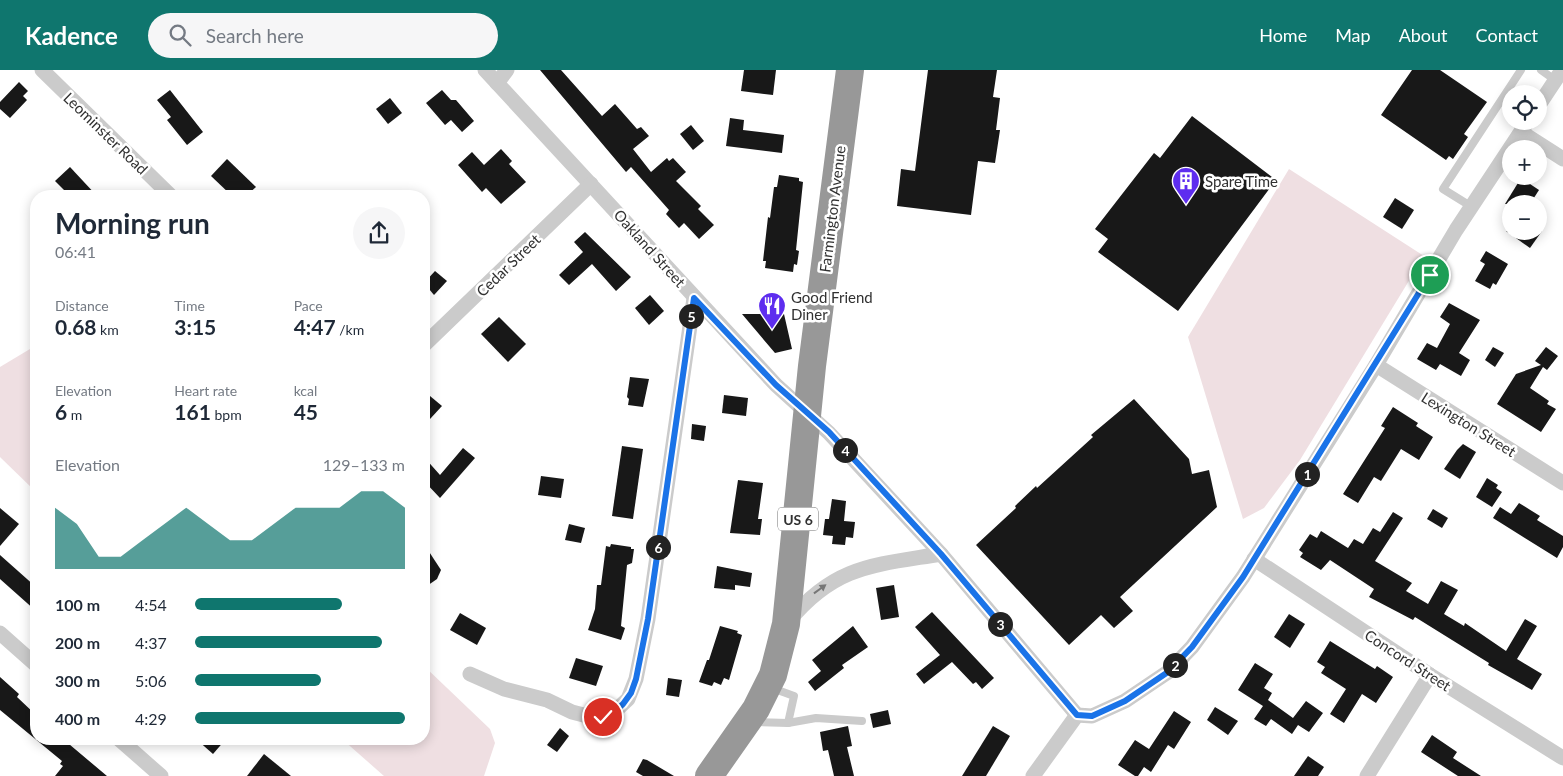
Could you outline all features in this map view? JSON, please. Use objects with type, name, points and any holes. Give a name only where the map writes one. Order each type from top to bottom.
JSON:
[{"type":"highway","name":"Farmington Avenue","points":[[715,774],[773,675],[786,624],[809,413],[812,366],[850,70]]},
{"type":"street","name":"Leominster Road","points":[[42,70],[165,190]]},
{"type":"street","name":"Oakland Street","points":[[485,70],[694,298],[776,385],[809,413],[941,554],[1077,715]]},
{"type":"street","points":[[497,83],[507,70]]},
{"type":"street","points":[[1547,93],[1559,75]]},
{"type":"street","points":[[1032,776],[1077,715],[1092,716],[1125,701],[1168,672],[1192,647],[1254,559],[1376,365],[1472,207],[1522,130]]},
{"type":"street","points":[[1530,130],[1563,159]]},
{"type":"street","name":"Cedar Street","points":[[430,339],[591,184]]},
{"type":"street","points":[[470,674],[490,684],[554,702],[584,716],[603,717],[618,710],[631,693],[636,679],[648,619],[694,298]]},
{"type":"street","name":"Lexington Street","points":[[1376,365],[1563,483]]},
{"type":"street","points":[[786,624],[804,602],[838,577],[872,566],[941,554]]},
{"type":"street","name":"Concord Street","points":[[1254,559],[1563,758]]},
{"type":"street","points":[[0,633],[30,660]]},
{"type":"street","points":[[1367,776],[1430,674]]},
{"type":"street","points":[[126,745],[161,776]]},
{"type":"lane","points":[[1472,207],[1443,188],[1521,70]]},
{"type":"lane","points":[[1541,70],[1559,75]]},
{"type":"lane","points":[[767,686],[794,696],[788,723]]},
{"type":"lane","points":[[747,722],[788,723],[816,718],[862,721]]},
{"type":"shaded area","points":[[1289,169],[1424,256],[1300,460],[1264,508],[1243,519],[1188,337]]},
{"type":"shaded area","points":[[30,349],[30,486],[0,457],[0,367]]},
{"type":"shaded area","points":[[430,672],[490,729],[495,743],[484,776],[384,776],[349,745],[430,745]]},
{"type":"building","points":[[540,70],[561,70],[602,116],[615,104],[637,129],[641,127],[649,136],[633,149],[651,172],[667,158],[669,161],[673,158],[686,172],[676,181],[701,206],[698,209],[714,225],[699,239],[684,223],[679,228],[666,214],[669,210],[631,167],[626,172]]},
{"type":"building","points":[[744,70],[776,70],[773,95],[741,91]]},
{"type":"building","points":[[928,70],[997,70],[993,97],[1000,98],[996,130],[1000,130],[995,163],[978,161],[971,215],[897,206],[901,169],[915,171]]},
{"type":"building","points":[[1412,70],[1440,70],[1487,102],[1464,134],[1468,137],[1453,159],[1449,156],[1446,160],[1381,115]]},
{"type":"building","points":[[19,82],[28,91],[23,96],[27,100],[10,118],[0,109],[0,102]]},
{"type":"building","points":[[170,90],[203,132],[187,145],[167,120],[171,117],[157,100]]},
{"type":"building","points":[[442,90],[451,100],[456,100],[474,121],[462,132],[451,120],[445,125],[426,103]]},
{"type":"building","points":[[390,98],[402,113],[388,124],[376,109]]},
{"type":"building","name":"Spare Time","points":[[1192,116],[1276,180],[1178,311],[1098,252],[1108,239],[1095,229],[1154,153],[1160,158]]},
{"type":"building","points":[[730,118],[744,120],[743,130],[784,135],[782,153],[726,146]]},
{"type":"building","points":[[691,125],[704,141],[693,150],[680,134]]},
{"type":"building","points":[[501,149],[512,161],[509,164],[526,182],[501,204],[486,188],[482,192],[458,165],[472,152],[484,165]]},
{"type":"building","points":[[227,159],[256,187],[253,190],[226,190],[211,176]]},
{"type":"building","points":[[70,167],[91,190],[64,190],[55,181]]},
{"type":"building","points":[[779,175],[799,178],[799,181],[803,182],[796,250],[799,251],[797,265],[794,264],[793,272],[765,268],[766,261],[763,261],[768,217],[770,218],[774,187],[777,187]]},
{"type":"building","points":[[1517,185],[1532,185],[1539,190],[1536,195],[1511,195]]},
{"type":"building","points":[[1395,198],[1414,210],[1402,229],[1383,217]]},
{"type":"building","points":[[585,232],[631,277],[616,291],[592,264],[569,285],[559,275],[583,252],[574,242]]},
{"type":"building","points":[[1519,240],[1536,240],[1530,248]]},
{"type":"building","points":[[1486,251],[1508,264],[1496,285],[1493,283],[1490,289],[1475,281],[1485,264],[1480,261]]},
{"type":"building","points":[[435,271],[447,281],[434,295],[430,290],[430,276]]},
{"type":"building","points":[[650,295],[664,311],[649,325],[635,308]]},
{"type":"building","points":[[1449,303],[1480,320],[1459,353],[1470,360],[1461,376],[1440,364],[1436,370],[1417,359],[1427,343],[1437,348],[1450,324],[1440,317]]},
{"type":"building","name":"Good Friend Diner","points":[[742,314],[768,314],[770,317],[784,314],[792,349],[775,353]]},
{"type":"building","points":[[499,317],[526,344],[508,362],[481,334]]},
{"type":"building","points":[[1493,347],[1504,353],[1495,367],[1485,360]]},
{"type":"building","points":[[1546,347],[1558,356],[1547,370],[1543,367],[1530,388],[1549,401],[1547,404],[1556,409],[1541,432],[1497,404],[1516,374],[1541,365],[1535,361]]},
{"type":"building","points":[[630,377],[649,379],[643,407],[628,405],[629,399],[627,397]]},
{"type":"building","points":[[724,395],[748,398],[746,416],[722,413]]},
{"type":"building","points":[[430,396],[442,406],[430,419]]},
{"type":"building","points":[[1134,399],[1189,459],[1192,474],[1209,470],[1217,507],[1120,597],[1133,611],[1114,628],[1101,615],[1069,645],[976,545],[1016,508],[1015,506],[1036,486],[1037,488],[1093,437],[1091,435]]},
{"type":"building","points":[[1393,407],[1418,423],[1416,426],[1433,437],[1419,460],[1401,449],[1381,481],[1374,477],[1358,503],[1343,494],[1385,428],[1381,426]]},
{"type":"building","points":[[692,424],[706,426],[704,441],[691,439]]},
{"type":"building","points":[[1463,444],[1476,452],[1460,479],[1444,469]]},
{"type":"building","points":[[622,446],[643,449],[633,519],[612,516]]},
{"type":"building","points":[[463,448],[475,458],[440,498],[430,487],[430,464],[440,475]]},
{"type":"building","points":[[541,476],[564,479],[561,498],[538,495]]},
{"type":"building","points":[[1487,478],[1498,485],[1496,488],[1502,492],[1492,507],[1476,497]]},
{"type":"building","points":[[738,480],[763,483],[758,519],[762,519],[760,535],[730,533]]},
{"type":"building","points":[[832,499],[846,501],[844,521],[855,522],[853,538],[846,537],[845,545],[832,544],[833,536],[823,535],[825,519],[829,519]]},
{"type":"building","points":[[1519,503],[1540,516],[1537,520],[1563,536],[1563,547],[1557,558],[1493,518],[1500,507],[1511,514]]},
{"type":"building","points":[[0,508],[19,524],[0,546]]},
{"type":"building","points":[[1433,509],[1448,518],[1442,528],[1427,519]]},
{"type":"building","points":[[1393,512],[1403,518],[1375,561],[1412,583],[1406,591],[1428,604],[1441,581],[1458,590],[1444,614],[1464,626],[1465,623],[1506,651],[1525,619],[1537,626],[1517,659],[1542,674],[1532,690],[1488,665],[1489,663],[1415,617],[1413,620],[1369,597],[1374,589],[1330,560],[1321,570],[1300,557],[1303,553],[1299,550],[1310,534],[1317,538],[1321,531],[1348,548],[1354,539],[1363,544],[1373,528],[1380,532]]},
{"type":"building","points":[[569,524],[585,528],[581,543],[565,540]]},
{"type":"building","points":[[611,544],[634,549],[632,563],[627,565],[621,626],[625,628],[621,640],[588,630],[595,609],[597,585],[601,585],[606,546],[610,547]]},
{"type":"building","points":[[430,553],[441,570],[437,579],[430,584]]},
{"type":"building","points":[[0,555],[30,582],[30,606],[0,579]]},
{"type":"building","points":[[717,566],[752,573],[750,587],[735,585],[735,590],[714,588]]},
{"type":"building","points":[[894,585],[899,617],[881,620],[876,588]]},
{"type":"building","points":[[932,612],[994,678],[982,689],[976,682],[973,684],[952,662],[924,684],[916,674],[940,655],[915,627]]},
{"type":"building","points":[[460,613],[486,628],[477,645],[450,630]]},
{"type":"building","points":[[1289,614],[1305,624],[1290,648],[1274,637]]},
{"type":"building","points":[[720,626],[738,631],[737,633],[742,635],[729,680],[724,678],[721,685],[714,682],[712,686],[699,682],[707,660],[709,660]]},
{"type":"building","points":[[853,626],[868,647],[842,665],[844,668],[815,691],[808,682],[821,671],[812,660]]},
{"type":"building","points":[[1330,641],[1375,669],[1377,666],[1393,677],[1376,703],[1362,694],[1344,723],[1330,714],[1346,689],[1321,673],[1325,667],[1317,662]]},
{"type":"building","points":[[576,658],[603,666],[596,686],[569,678]]},
{"type":"building","points":[[1255,663],[1273,674],[1264,688],[1272,693],[1268,700],[1293,718],[1306,701],[1323,713],[1309,732],[1298,725],[1292,734],[1271,719],[1266,726],[1254,719],[1263,706],[1238,690]]},
{"type":"building","points":[[0,677],[19,694],[17,697],[30,709],[30,735],[0,710]]},
{"type":"building","points":[[668,678],[682,680],[679,697],[666,695]]},
{"type":"building","points":[[1215,707],[1238,721],[1228,735],[1207,720]]},
{"type":"building","points":[[888,710],[891,724],[873,728],[870,714]]},
{"type":"building","points":[[1174,711],[1191,722],[1174,749],[1168,745],[1151,772],[1144,767],[1138,776],[1135,776],[1118,765],[1135,740],[1149,749]]},
{"type":"building","points":[[848,726],[852,746],[847,747],[854,776],[834,776],[828,750],[823,751],[820,732]]},
{"type":"building","points":[[993,726],[1010,736],[986,776],[962,776]]},
{"type":"building","points":[[560,728],[569,736],[557,752],[547,745]]},
{"type":"building","points":[[1432,735],[1457,752],[1453,758],[1481,776],[1458,776],[1421,752]]},
{"type":"building","points":[[43,745],[70,745],[107,776],[55,776],[63,766],[60,764],[62,761]]},
{"type":"building","points":[[203,745],[221,745],[213,754]]},
{"type":"building","points":[[264,754],[291,776],[247,776]]},
{"type":"building","points":[[1308,756],[1324,767],[1318,776],[1294,776]]},
{"type":"building","points":[[643,759],[674,776],[643,776],[636,772]]},
{"type":"place","name":"Spare Time","points":[[1186,205]]},
{"type":"place","name":"Good Friend Diner","points":[[772,330]]},
{"type":"route","points":[[603,717],[611,715],[618,710],[628,699],[636,679],[648,619],[694,298],[776,385],[829,432],[941,554],[1077,715],[1092,716],[1125,701],[1168,672],[1192,647],[1243,577],[1430,275]]}]
